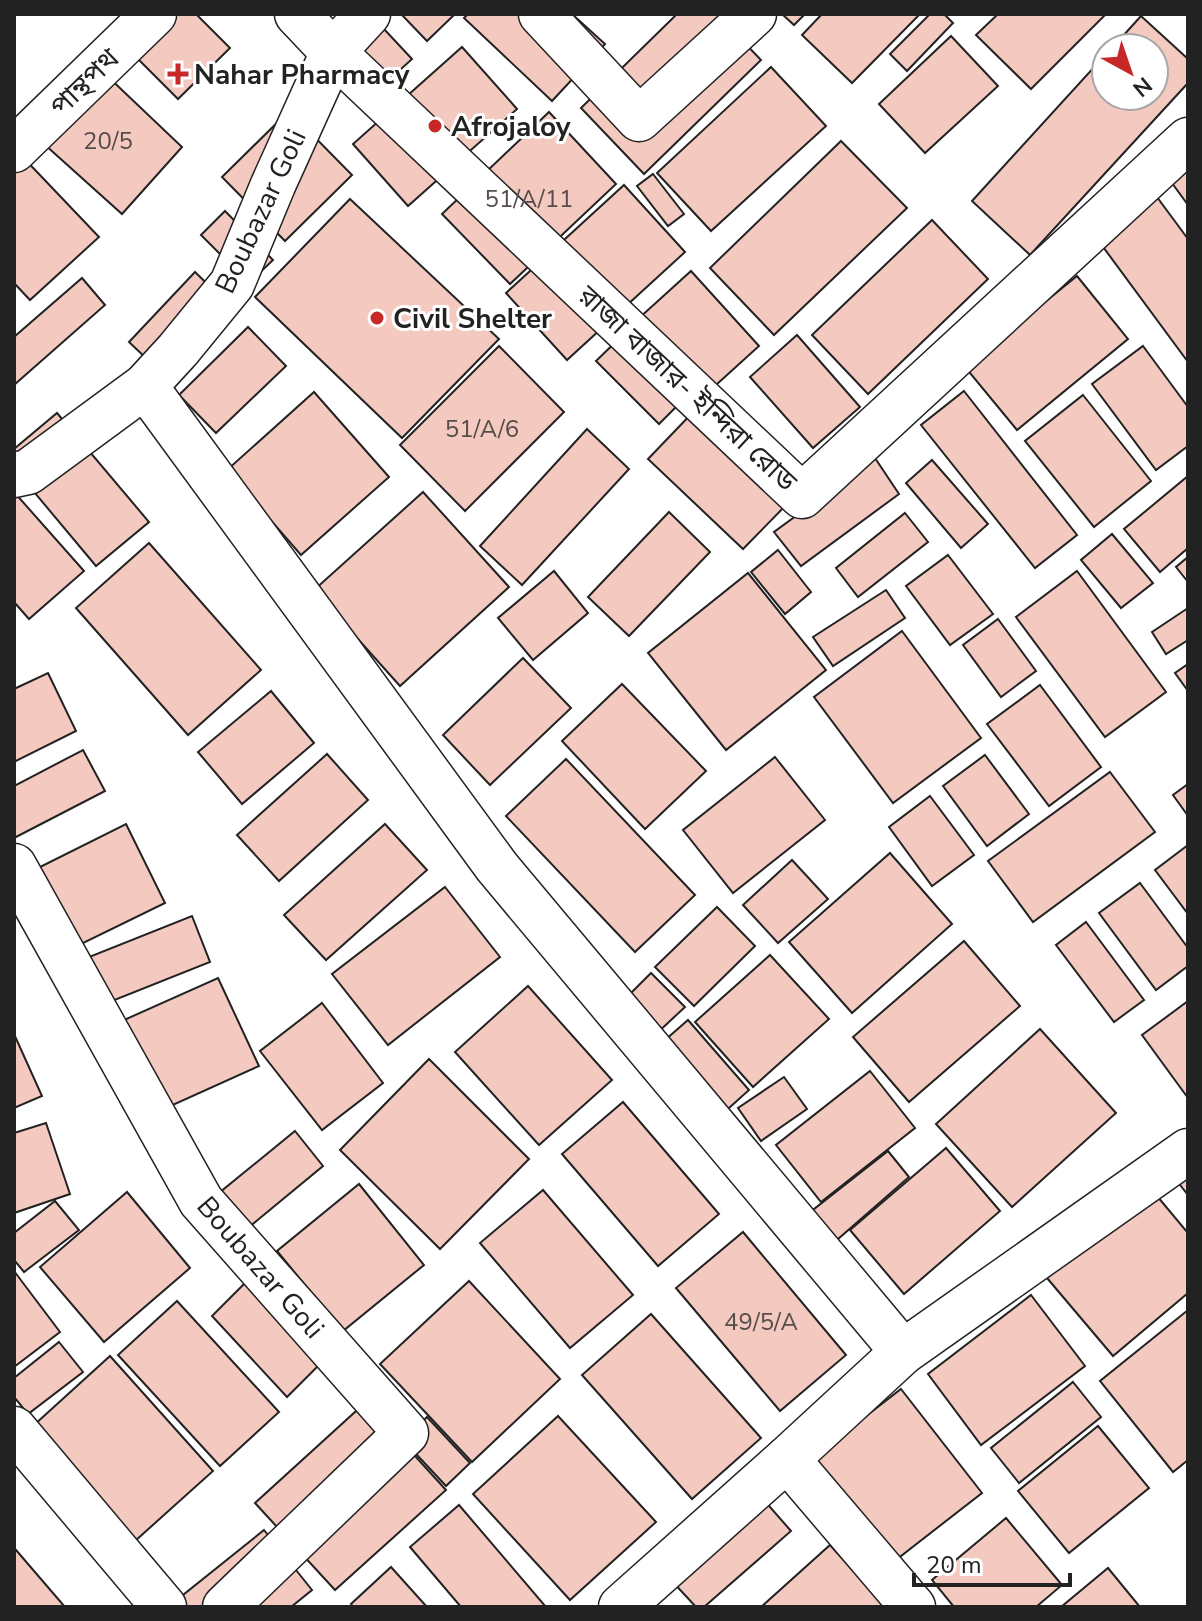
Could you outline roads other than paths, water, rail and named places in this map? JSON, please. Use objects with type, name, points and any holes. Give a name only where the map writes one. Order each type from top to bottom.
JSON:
[{"type":"street","name":"পান্থপথ","points":[[14,150],[154,14]]},
{"type":"street","points":[[297,14],[333,52]]},
{"type":"street","name":"Boubazar Goli","points":[[14,475],[28,472],[145,386],[232,284],[333,52],[368,14]]},
{"type":"street","points":[[541,14],[639,119],[754,14]]},
{"type":"street","name":"রাজা বাজার- ইন্দিরা রোড","points":[[333,52],[802,496],[1188,140]]},
{"type":"street","points":[[145,386],[497,867],[903,1352]]},
{"type":"street","name":"Boubazar Goli","points":[[14,866],[201,1201],[406,1433],[225,1607]]},
{"type":"street","points":[[621,1607],[903,1352],[1188,1151]]},
{"type":"street","points":[[14,1429],[164,1607]]},
{"type":"street","points":[[787,1459],[913,1607]]},
{"type":"place","name":"Nahar Pharmacy","points":[[178,74]]},
{"type":"place","name":"Afrojaloy","points":[[435,126]]},
{"type":"place","name":"Civil Shelter","points":[[377,318]]}]
